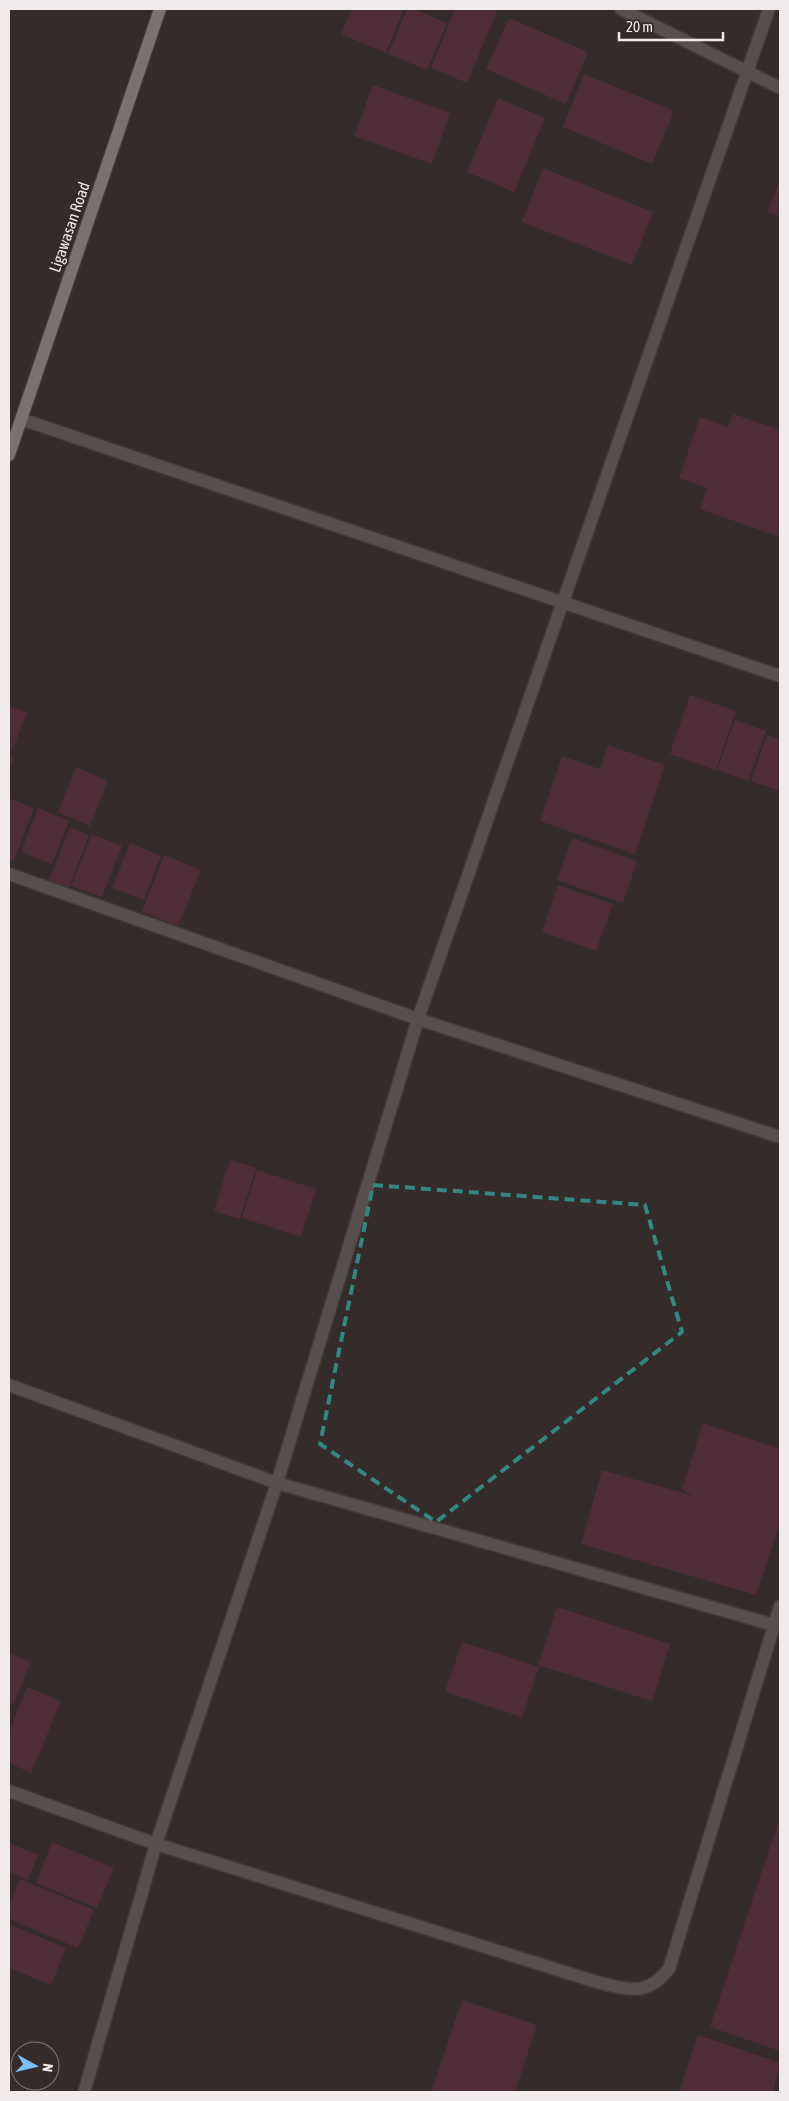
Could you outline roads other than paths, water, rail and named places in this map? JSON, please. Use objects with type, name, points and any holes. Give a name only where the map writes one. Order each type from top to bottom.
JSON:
[{"type":"main road","name":"Ligawasan Road","points":[[9,455],[160,9]]},
{"type":"street","points":[[621,9],[780,88]]},
{"type":"street","points":[[84,2092],[156,1844],[277,1483],[418,1020],[769,9]]},
{"type":"street","points":[[21,419],[780,676]]},
{"type":"street","points":[[9,874],[418,1020],[780,1137]]},
{"type":"street","points":[[9,1385],[277,1483],[774,1625]]},
{"type":"street","points":[[9,1791],[156,1844],[600,1983],[627,1989],[642,1988],[657,1983],[668,1968],[780,1606]]}]
